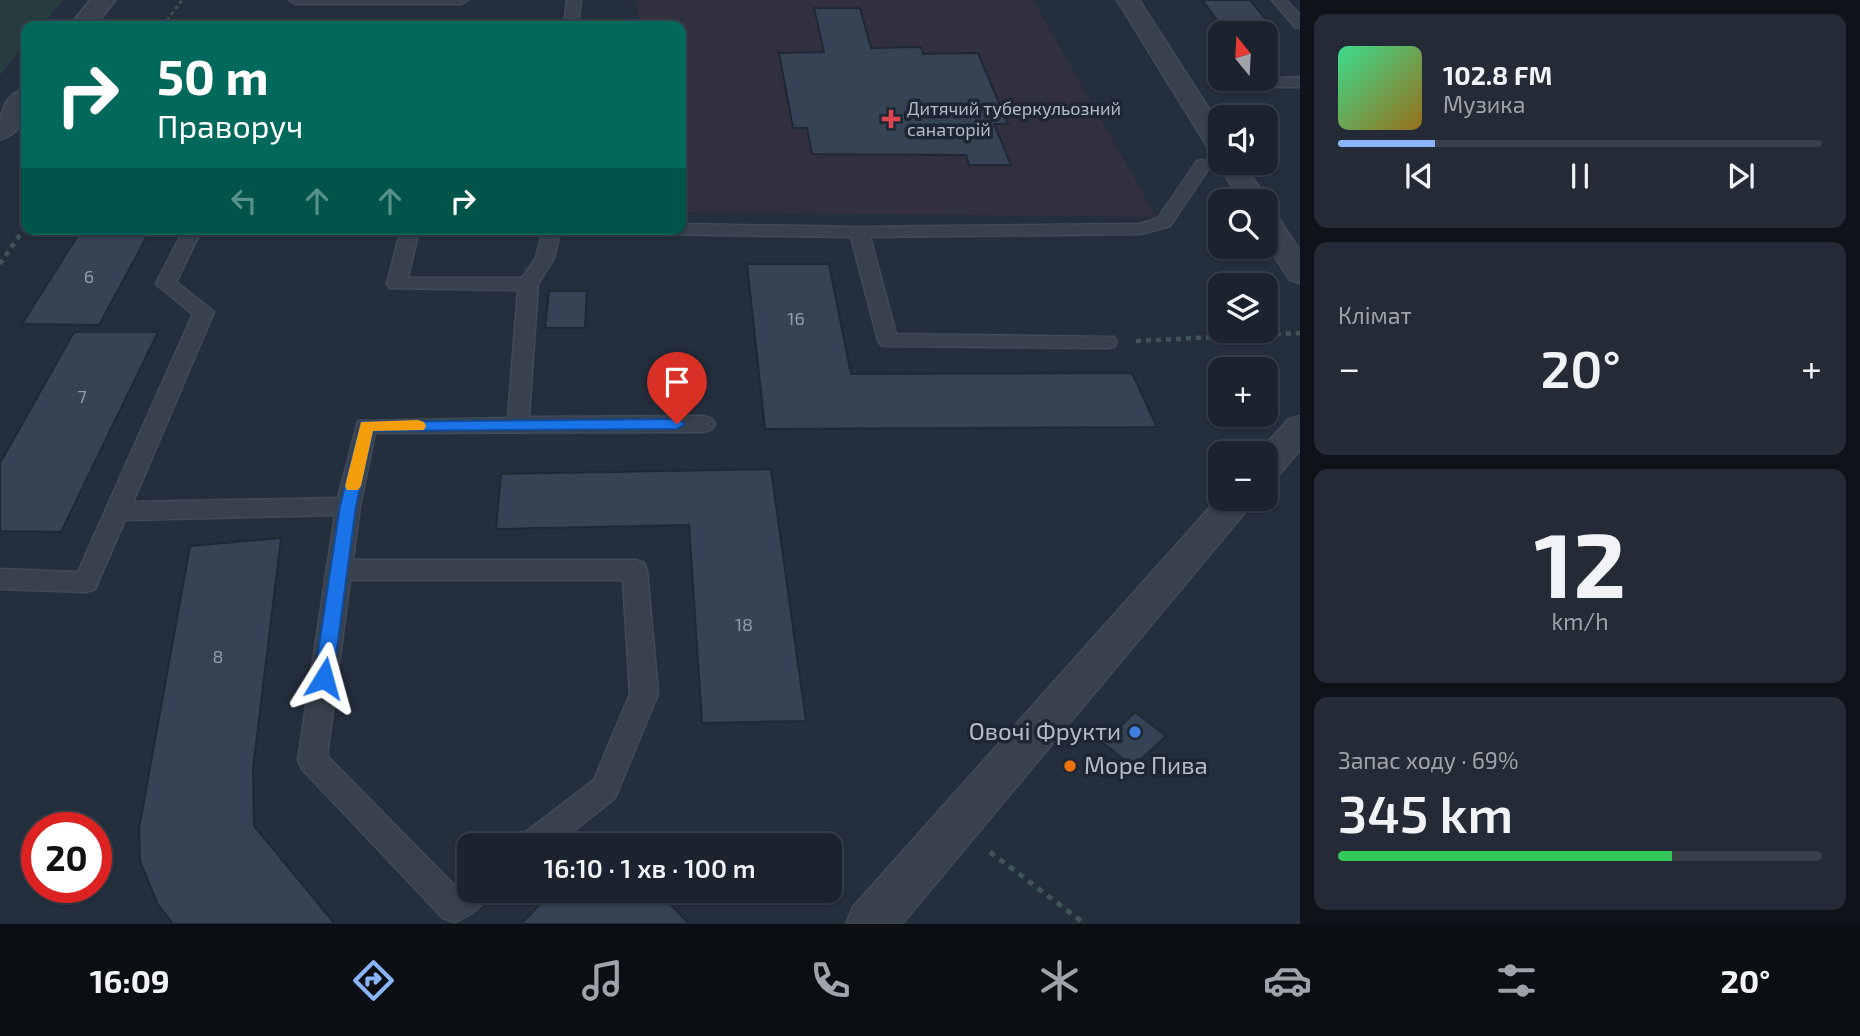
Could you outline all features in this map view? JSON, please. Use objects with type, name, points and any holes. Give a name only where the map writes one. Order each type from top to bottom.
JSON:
[{"type":"street","points":[[86,21],[103,0]]},
{"type":"street","points":[[1128,0],[1208,127]]},
{"type":"street","points":[[0,131],[21,104]]},
{"type":"street","points":[[1278,239],[1300,274]]},
{"type":"street","points":[[1278,453],[1300,428]]},
{"type":"street","points":[[870,924],[1228,511]]},
{"type":"lane","points":[[296,0],[461,0]]},
{"type":"lane","points":[[572,21],[574,0]]},
{"type":"lane","points":[[1279,0],[1300,24]]},
{"type":"lane","points":[[1278,82],[1300,82]]},
{"type":"lane","points":[[686,230],[859,232],[1141,229],[1164,222],[1203,165]]},
{"type":"lane","points":[[859,232],[888,340],[1107,342]]},
{"type":"lane","points":[[0,579],[86,582],[204,312],[166,284],[190,235]]},
{"type":"lane","points":[[409,235],[397,284],[528,284]]},
{"type":"lane","points":[[518,425],[528,284],[545,258],[551,235]]},
{"type":"lane","points":[[459,903],[454,907],[312,760],[348,506],[366,426],[704,424]]},
{"type":"lane","points":[[118,511],[348,506]]},
{"type":"lane","points":[[339,569],[635,570],[644,695],[605,789],[548,833]]},
{"type":"path","points":[[166,21],[181,0]]},
{"type":"path","points":[[0,264],[21,233]]},
{"type":"path","points":[[1107,342],[1300,333]]},
{"type":"path","points":[[956,826],[1085,924]]},
{"type":"shaded area","name":"Дитячий туберкульозний санаторій","points":[[637,0],[1033,0],[1156,217],[686,212],[686,21],[639,21]]},
{"type":"green space","points":[[0,0],[63,0],[45,21],[21,21],[21,49],[0,75]]},
{"type":"building","points":[[1202,0],[1250,0],[1267,21],[1218,21]]},
{"type":"building","points":[[814,8],[860,8],[871,48],[921,47],[923,54],[978,53],[1008,124],[994,124],[1011,165],[969,165],[966,155],[812,154],[807,128],[793,128],[779,53],[824,52]]},
{"type":"building","points":[[78,235],[148,235],[99,325],[22,324]]},
{"type":"building","points":[[747,264],[829,264],[851,374],[1132,373],[1157,427],[765,429]]},
{"type":"building","points":[[549,291],[587,291],[585,328],[545,328]]},
{"type":"building","points":[[74,332],[158,332],[61,532],[0,531],[0,463]]},
{"type":"building","points":[[771,469],[806,721],[702,723],[689,525],[496,529],[501,474]]},
{"type":"building","points":[[281,538],[253,769],[254,826],[335,924],[173,924],[157,903],[140,861],[139,829],[190,546]]},
{"type":"building","points":[[1135,712],[1166,736],[1133,767],[1103,743]]},
{"type":"building","points":[[541,903],[669,903],[689,924],[521,924]]},
{"type":"slow traffic","points":[[353,486],[366,426],[418,426]]},
{"type":"place","name":"Дитячий туберкульозний санаторій","points":[[891,119]]},
{"type":"place","name":"Овочі Фрукти","points":[[1135,732]]},
{"type":"place","name":"Море Пива","points":[[1070,766]]},
{"type":"route","points":[[324,678],[348,506],[366,426],[677,424]]}]
